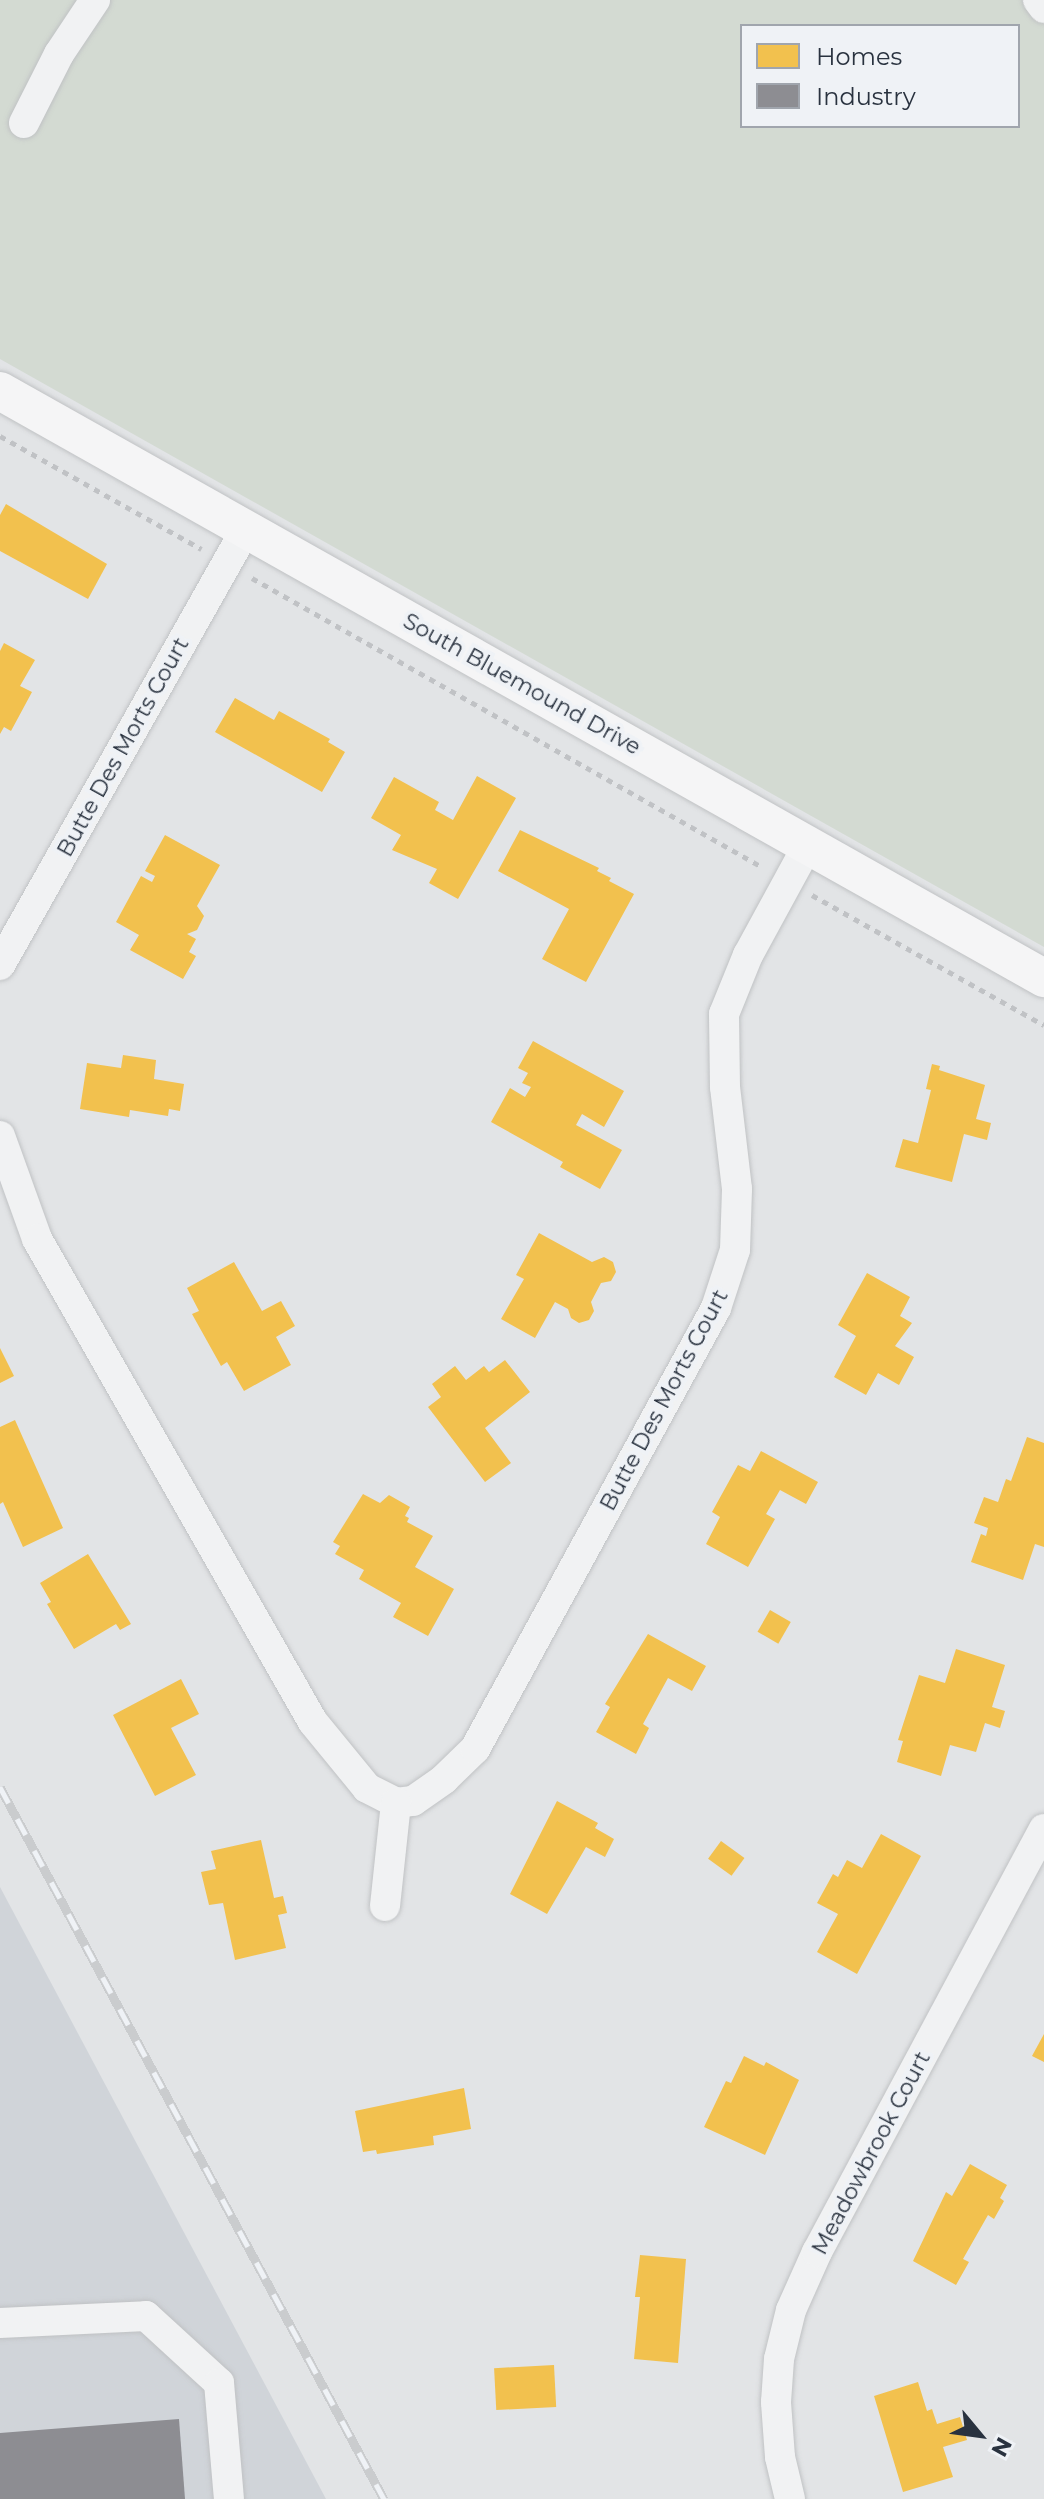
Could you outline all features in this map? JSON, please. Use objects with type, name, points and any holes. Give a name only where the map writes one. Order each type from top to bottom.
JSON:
[{"type":"main road","name":"South Bluemound Drive","points":[[0,391],[1044,978]]},
{"type":"street","points":[[24,123],[59,54],[95,0]]},
{"type":"street","points":[[1038,0],[1044,8]]},
{"type":"street","name":"Butte Des Morts Court","points":[[0,965],[246,529]]},
{"type":"street","name":"Butte Des Morts Court","points":[[396,1803],[413,1801],[444,1779],[475,1749],[716,1308],[735,1250],[737,1189],[725,1087],[724,1014],[748,955],[808,845]]},
{"type":"street","points":[[0,1136],[37,1239],[313,1722],[367,1788],[396,1803],[385,1906]]},
{"type":"street","name":"Meadowbrook Court","points":[[790,2499],[780,2457],[776,2402],[779,2359],[791,2310],[817,2252],[1044,1829]]},
{"type":"street","points":[[0,2323],[146,2316],[219,2383],[229,2499]]},
{"type":"path","points":[[0,436],[1044,1025]]},
{"type":"shaded area","points":[[0,0],[1044,0],[1044,947],[0,359]]},
{"type":"shaded area","points":[[0,1887],[326,2499],[0,2499]]},
{"type":"building: Homes","points":[[6,504],[107,564],[88,599],[0,551],[0,515]]},
{"type":"building: Homes","points":[[4,643],[35,660],[20,686],[32,692],[11,731],[4,727],[0,734],[0,651]]},
{"type":"building: Homes","points":[[235,698],[274,720],[279,711],[330,739],[328,742],[345,752],[322,792],[215,732]]},
{"type":"building: Homes","points":[[477,776],[516,798],[458,899],[429,883],[437,869],[392,850],[401,835],[371,818],[394,777],[439,802],[435,810],[453,820]]},
{"type":"building: Homes","points":[[520,830],[599,868],[597,871],[611,878],[609,881],[634,894],[586,982],[542,959],[569,909],[498,871]]},
{"type":"building: Homes","points":[[165,835],[220,865],[197,906],[204,916],[197,930],[187,934],[196,939],[189,952],[196,956],[183,979],[130,950],[139,935],[116,922],[141,876],[152,882],[155,876],[145,871]]},
{"type":"building: Homes","points":[[533,1041],[624,1091],[604,1127],[582,1114],[576,1125],[622,1150],[600,1189],[560,1167],[563,1162],[491,1122],[510,1088],[525,1097],[531,1087],[522,1083],[528,1073],[518,1068]]},
{"type":"building: Homes","points":[[123,1055],[156,1060],[154,1079],[184,1084],[180,1111],[169,1109],[168,1116],[130,1110],[129,1117],[80,1109],[87,1063],[121,1068]]},
{"type":"building: Homes","points":[[932,1064],[940,1066],[939,1070],[985,1085],[976,1119],[991,1123],[987,1140],[964,1134],[952,1182],[895,1167],[903,1139],[918,1143],[931,1090],[926,1089]]},
{"type":"building: Homes","points":[[539,1233],[592,1262],[604,1257],[613,1262],[616,1272],[611,1281],[601,1283],[591,1302],[594,1311],[589,1320],[579,1323],[571,1318],[568,1309],[555,1302],[535,1338],[501,1319],[524,1279],[516,1275]]},
{"type":"building: Homes","points":[[234,1262],[262,1311],[281,1301],[295,1326],[276,1337],[291,1365],[244,1391],[227,1362],[221,1366],[192,1314],[199,1311],[187,1288]]},
{"type":"building: Homes","points":[[867,1273],[910,1297],[900,1316],[912,1323],[895,1346],[914,1357],[899,1385],[878,1373],[866,1395],[834,1377],[856,1336],[838,1325]]},
{"type":"building: Homes","points":[[0,1348],[14,1376],[0,1383]]},
{"type":"building: Homes","points":[[505,1360],[530,1392],[485,1428],[511,1463],[485,1482],[428,1407],[441,1397],[432,1384],[455,1366],[466,1380],[484,1366],[489,1372]]},
{"type":"building: Homes","points":[[15,1420],[63,1528],[23,1547],[3,1502],[0,1504],[0,1427]]},
{"type":"building: Homes","points":[[1027,1437],[1044,1443],[1044,1547],[1035,1544],[1023,1580],[971,1562],[981,1534],[986,1536],[988,1528],[974,1523],[984,1497],[998,1502],[1006,1479],[1011,1481]]},
{"type":"building: Homes","points":[[761,1451],[818,1482],[806,1504],[780,1490],[766,1514],[775,1519],[748,1567],[706,1544],[720,1517],[712,1512],[738,1465],[750,1471]]},
{"type":"building: Homes","points":[[363,1494],[380,1503],[389,1495],[410,1507],[405,1516],[409,1518],[407,1522],[433,1536],[415,1567],[454,1589],[428,1636],[393,1617],[401,1603],[359,1579],[364,1570],[335,1554],[340,1546],[333,1542]]},
{"type":"building: Homes","points":[[88,1554],[131,1624],[120,1630],[116,1624],[74,1649],[47,1604],[51,1602],[40,1583]]},
{"type":"building: Homes","points":[[770,1610],[791,1622],[778,1644],[758,1632]]},
{"type":"building: Homes","points":[[648,1634],[706,1666],[692,1691],[668,1678],[643,1724],[649,1728],[636,1754],[596,1732],[610,1707],[605,1704]]},
{"type":"building: Homes","points":[[956,1649],[1005,1665],[992,1707],[1005,1711],[1000,1728],[985,1723],[976,1752],[950,1745],[941,1776],[897,1762],[903,1741],[898,1740],[919,1675],[945,1683]]},
{"type":"building: Homes","points":[[181,1679],[199,1714],[171,1728],[196,1775],[155,1796],[113,1715]]},
{"type":"building: Homes","points":[[557,1801],[598,1823],[595,1828],[614,1839],[605,1857],[586,1847],[547,1914],[510,1894]]},
{"type":"building: Homes","points":[[881,1834],[921,1856],[857,1974],[817,1952],[838,1914],[817,1903],[833,1874],[838,1877],[847,1860],[862,1868]]},
{"type":"building: Homes","points":[[261,1840],[274,1898],[283,1896],[287,1913],[278,1915],[286,1948],[235,1960],[223,1903],[209,1905],[201,1872],[216,1869],[211,1851]]},
{"type":"building: Homes","points":[[721,1841],[744,1858],[732,1876],[708,1859]]},
{"type":"building: Homes","points":[[1044,2034],[1044,2062],[1032,2056]]},
{"type":"building: Homes","points":[[744,2056],[764,2066],[766,2062],[799,2080],[765,2155],[704,2127],[726,2081],[731,2083]]},
{"type":"building: Homes","points":[[464,2088],[471,2129],[433,2136],[434,2145],[377,2154],[376,2150],[363,2152],[355,2111]]},
{"type":"building: Homes","points":[[970,2164],[1007,2185],[1000,2198],[1004,2201],[994,2219],[988,2215],[963,2259],[969,2262],[956,2285],[913,2261],[946,2192],[952,2196]]},
{"type":"building: Homes","points":[[640,2255],[686,2259],[678,2363],[634,2359],[640,2297],[635,2297]]},
{"type":"building: Homes","points":[[554,2365],[556,2407],[496,2410],[494,2368]]},
{"type":"building: Homes","points":[[918,2382],[927,2411],[932,2409],[937,2424],[960,2417],[967,2440],[943,2447],[953,2477],[903,2492],[874,2396]]},
{"type":"building: Industry","points":[[179,2419],[185,2499],[0,2499],[0,2433]]},
{"type":"railway","points":[[0,1787],[384,2499]]}]
